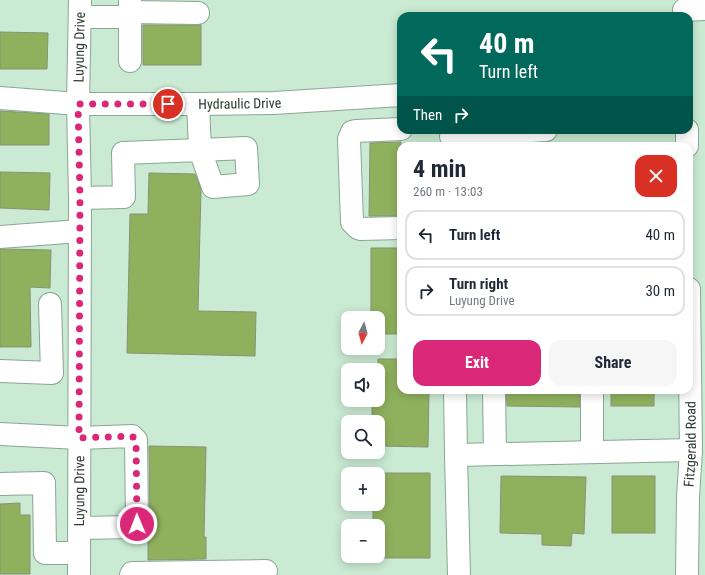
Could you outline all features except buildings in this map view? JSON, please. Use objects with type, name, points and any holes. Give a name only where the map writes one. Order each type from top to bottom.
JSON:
[{"type":"street","points":[[80,9],[198,13]]},
{"type":"street","name":"Luyung Drive","points":[[79,575],[80,198],[78,104],[80,9]]},
{"type":"street","points":[[130,10],[130,61]]},
{"type":"street","name":"Hydraulic Drive","points":[[0,98],[78,104],[198,104],[274,103],[397,95]]},
{"type":"street","points":[[80,198],[124,196],[123,153],[200,150],[198,104]]},
{"type":"street","points":[[397,129],[356,131],[352,132],[349,139],[352,222],[361,229],[397,228]]},
{"type":"street","points":[[451,137],[492,134]]},
{"type":"street","points":[[0,237],[80,231]]},
{"type":"street","points":[[0,371],[52,373],[50,304]]},
{"type":"street","name":"Fitzgerald Road","points":[[687,575],[697,499],[691,450],[698,398],[693,337]]},
{"type":"street","points":[[455,394],[459,575]]},
{"type":"street","points":[[494,394],[495,454]]},
{"type":"street","points":[[592,394],[598,452]]},
{"type":"street","points":[[598,452],[604,394]]},
{"type":"street","points":[[0,434],[79,438],[132,436],[136,440],[137,524],[134,527],[79,528]]},
{"type":"street","points":[[456,454],[691,450]]},
{"type":"street","points":[[0,484],[44,483],[45,553],[79,553]]},
{"type":"street","points":[[132,575],[132,573],[266,571]]},
{"type":"route","points":[[137,524],[136,440],[132,436],[79,438],[80,198],[78,104],[168,104]]}]
